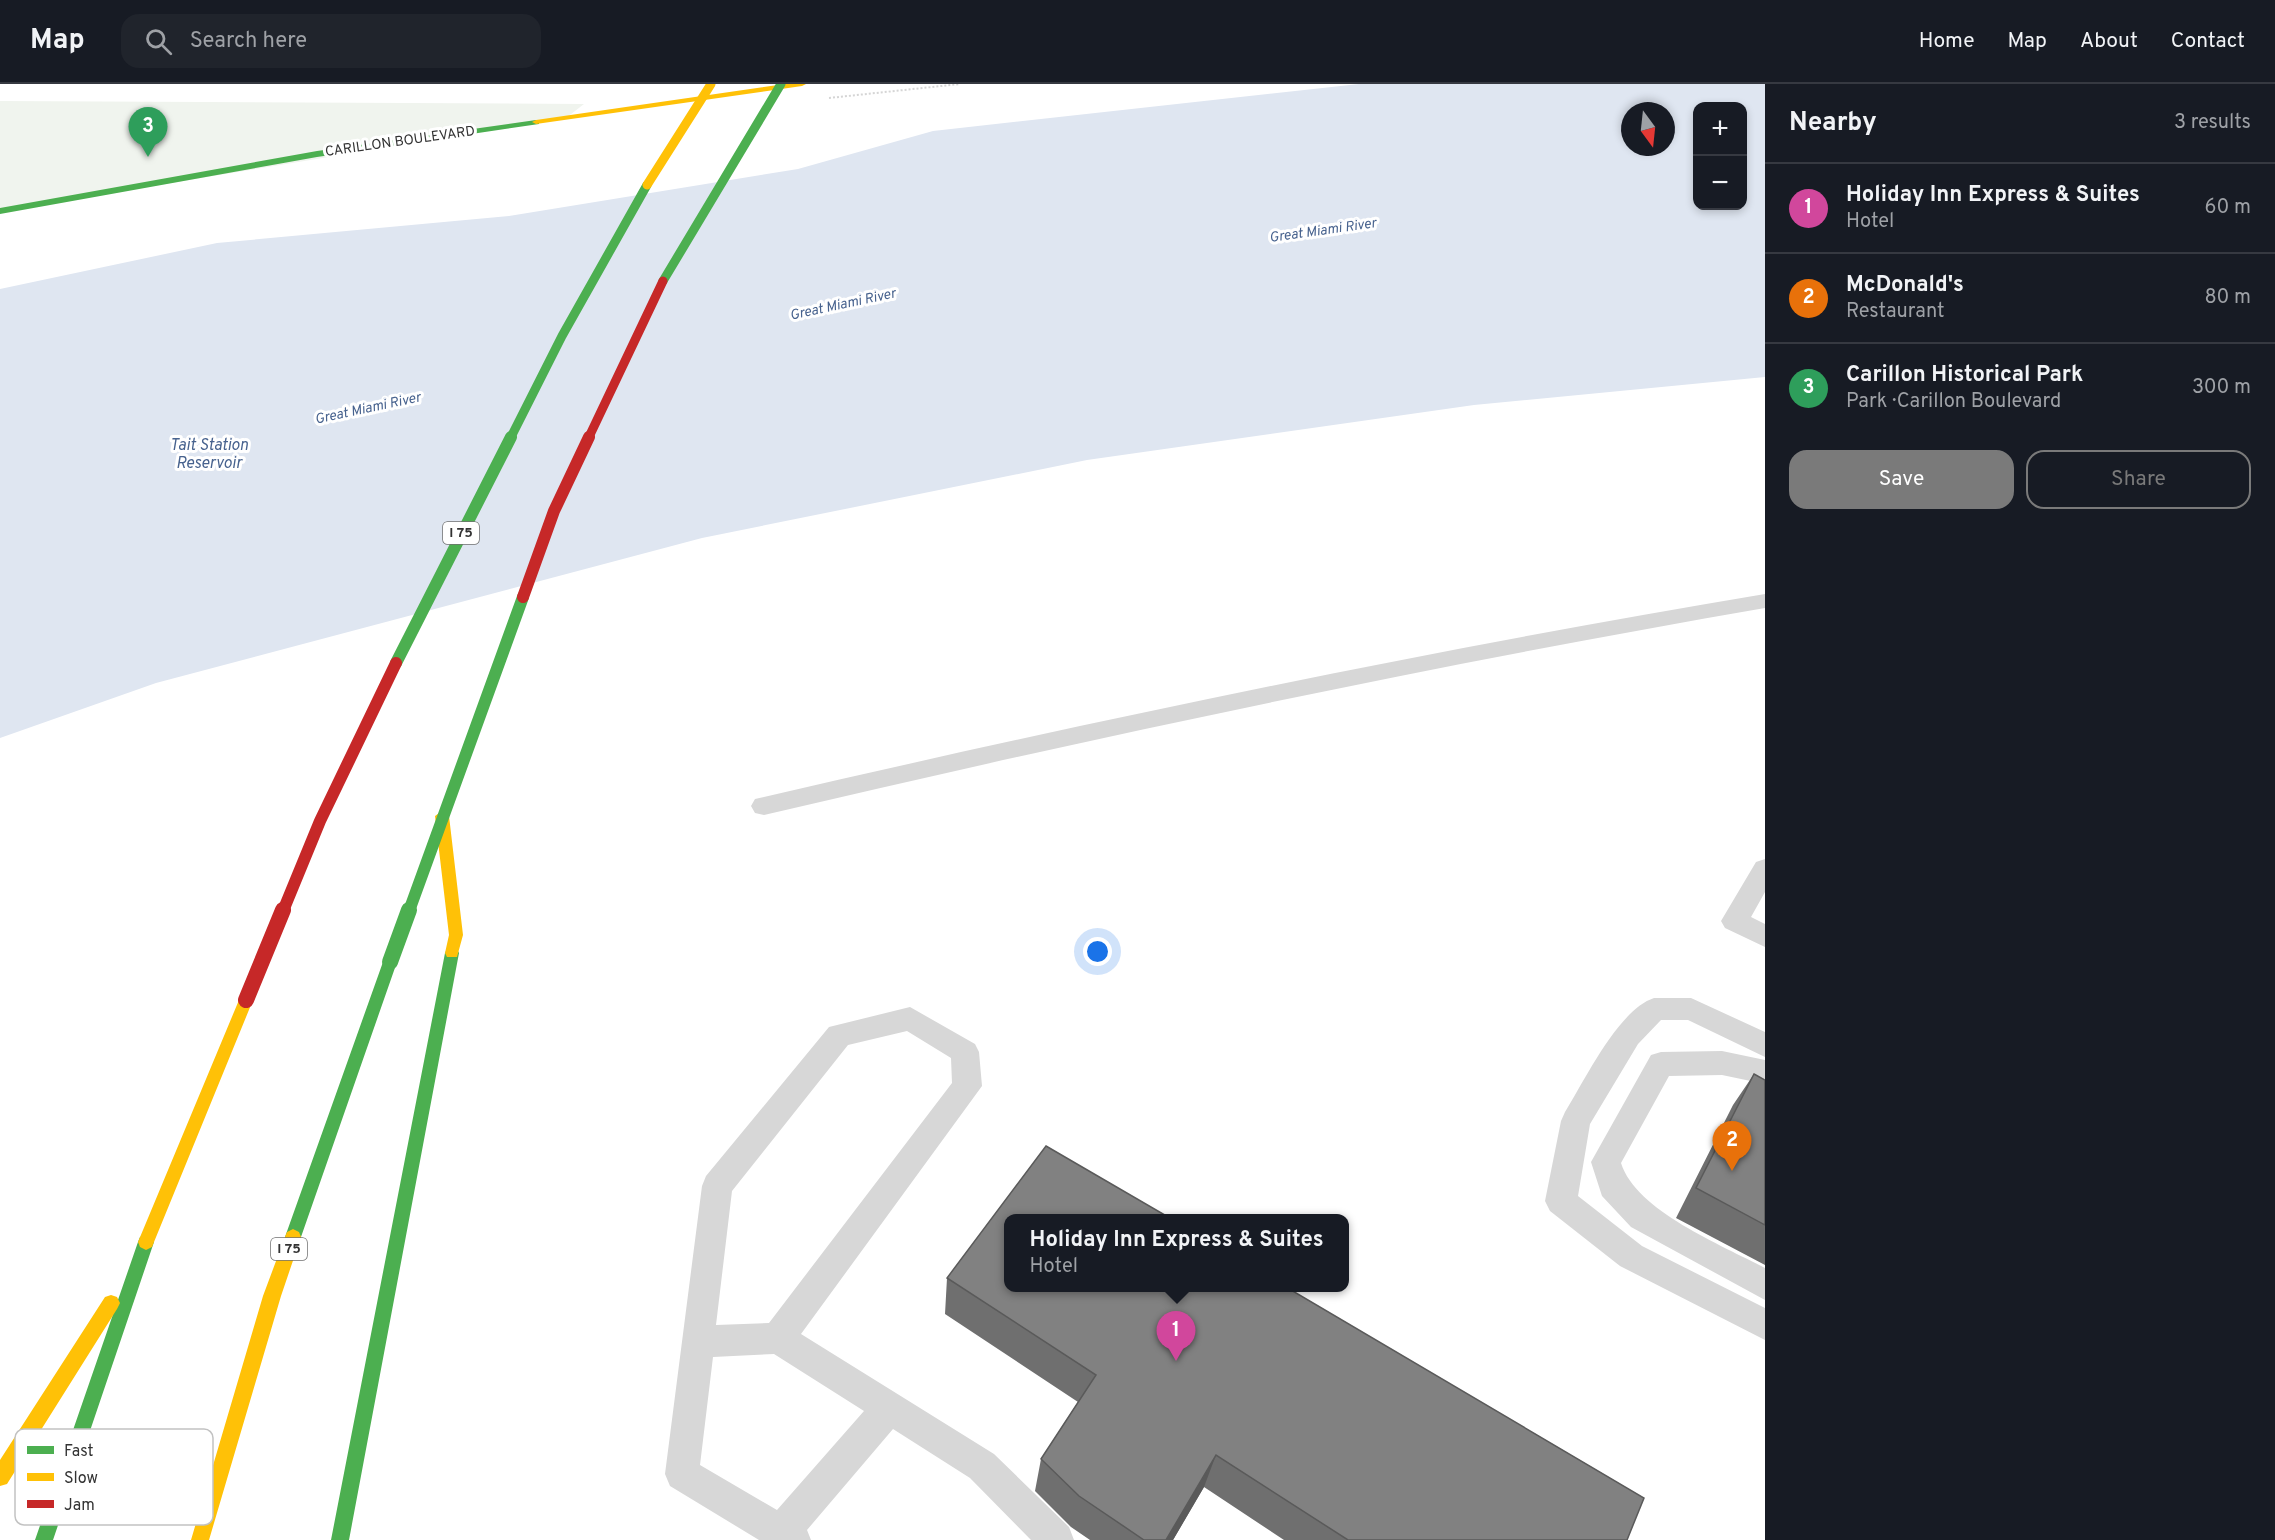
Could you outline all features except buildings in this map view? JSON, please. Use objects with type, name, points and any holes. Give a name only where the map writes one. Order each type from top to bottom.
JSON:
[{"type":"main road","name":"I 75","points":[[82,1429],[140,1258],[321,821],[429,593],[568,326],[647,185],[711,84]]},
{"type":"main road","name":"I 75","points":[[213,1496],[272,1296],[442,816],[555,511],[667,272],[781,84]]},
{"type":"main road","name":"CARILLON BOULEVARD","points":[[0,211],[317,154],[802,84]]},
{"type":"main road","points":[[340,1540],[456,935],[442,816]]},
{"type":"main road","points":[[31,1429],[140,1258]]},
{"type":"main road","points":[[0,1477],[15,1454]]},
{"type":"main road","name":"I 75","points":[[44,1540],[49,1525]]},
{"type":"main road","name":"I 75","points":[[200,1540],[204,1525]]},
{"type":"lane","points":[[764,806],[939,764],[1250,696],[1584,631],[1765,601]]},
{"type":"lane","points":[[1765,869],[1735,921],[1765,936]]},
{"type":"lane","points":[[1765,1045],[1691,1009],[1654,1009],[1628,1036],[1575,1121],[1561,1201],[1631,1256],[1765,1325]]},
{"type":"lane","points":[[778,1338],[968,1086],[965,1052],[910,1019],[839,1035],[717,1186],[682,1474],[787,1536],[889,1408]]},
{"type":"lane","points":[[1765,1072],[1722,1063],[1661,1064],[1606,1162],[1613,1186],[1642,1217],[1765,1285]]},
{"type":"lane","points":[[699,1342],[778,1338],[982,1467],[1056,1540]]},
{"type":"shaded area","points":[[0,101],[584,104],[566,118],[0,211]]},
{"type":"water","name":"Tait Station Reservoir","points":[[1359,84],[1765,84],[1765,377],[1474,405],[1087,460],[702,538],[156,683],[0,738],[0,289],[217,243],[509,216],[798,169],[933,131]]},
{"type":"traffic: fast","points":[[663,281],[781,84]]},
{"type":"traffic: fast","points":[[0,211],[317,154],[536,122]]},
{"type":"traffic: fast","points":[[396,663],[562,336],[647,185]]},
{"type":"traffic: fast","points":[[390,962],[523,597]]},
{"type":"traffic: fast","points":[[340,1540],[452,953]]},
{"type":"traffic: fast","points":[[293,1237],[390,962]]},
{"type":"traffic: fast","points":[[82,1429],[146,1242]]},
{"type":"traffic: fast","points":[[44,1540],[49,1525]]},
{"type":"traffic: slow","points":[[647,185],[711,84]]},
{"type":"traffic: slow","points":[[536,122],[802,84]]},
{"type":"traffic: slow","points":[[442,816],[456,935],[452,953]]},
{"type":"traffic: slow","points":[[146,1242],[246,1000]]},
{"type":"traffic: slow","points":[[213,1496],[272,1296],[293,1237]]},
{"type":"traffic: slow","points":[[31,1429],[111,1303]]},
{"type":"traffic: slow","points":[[0,1477],[15,1453]]},
{"type":"traffic: slow","points":[[200,1540],[204,1525]]},
{"type":"traffic: jam","points":[[523,597],[554,511],[663,281]]},
{"type":"traffic: jam","points":[[246,1000],[320,821],[396,663]]},
{"type":"place","name":"Carillon Historical Park","points":[[148,157]]},
{"type":"place","name":"McDonald's","points":[[1732,1171]]},
{"type":"place","name":"Holiday Inn Express & Suites","points":[[1176,1361]]},
{"type":"water label","name":"Great Miami River","points":[[1323,231]]},
{"type":"water label","name":"Great Miami River","points":[[843,305]]},
{"type":"water label","name":"Great Miami River","points":[[368,409]]}]
